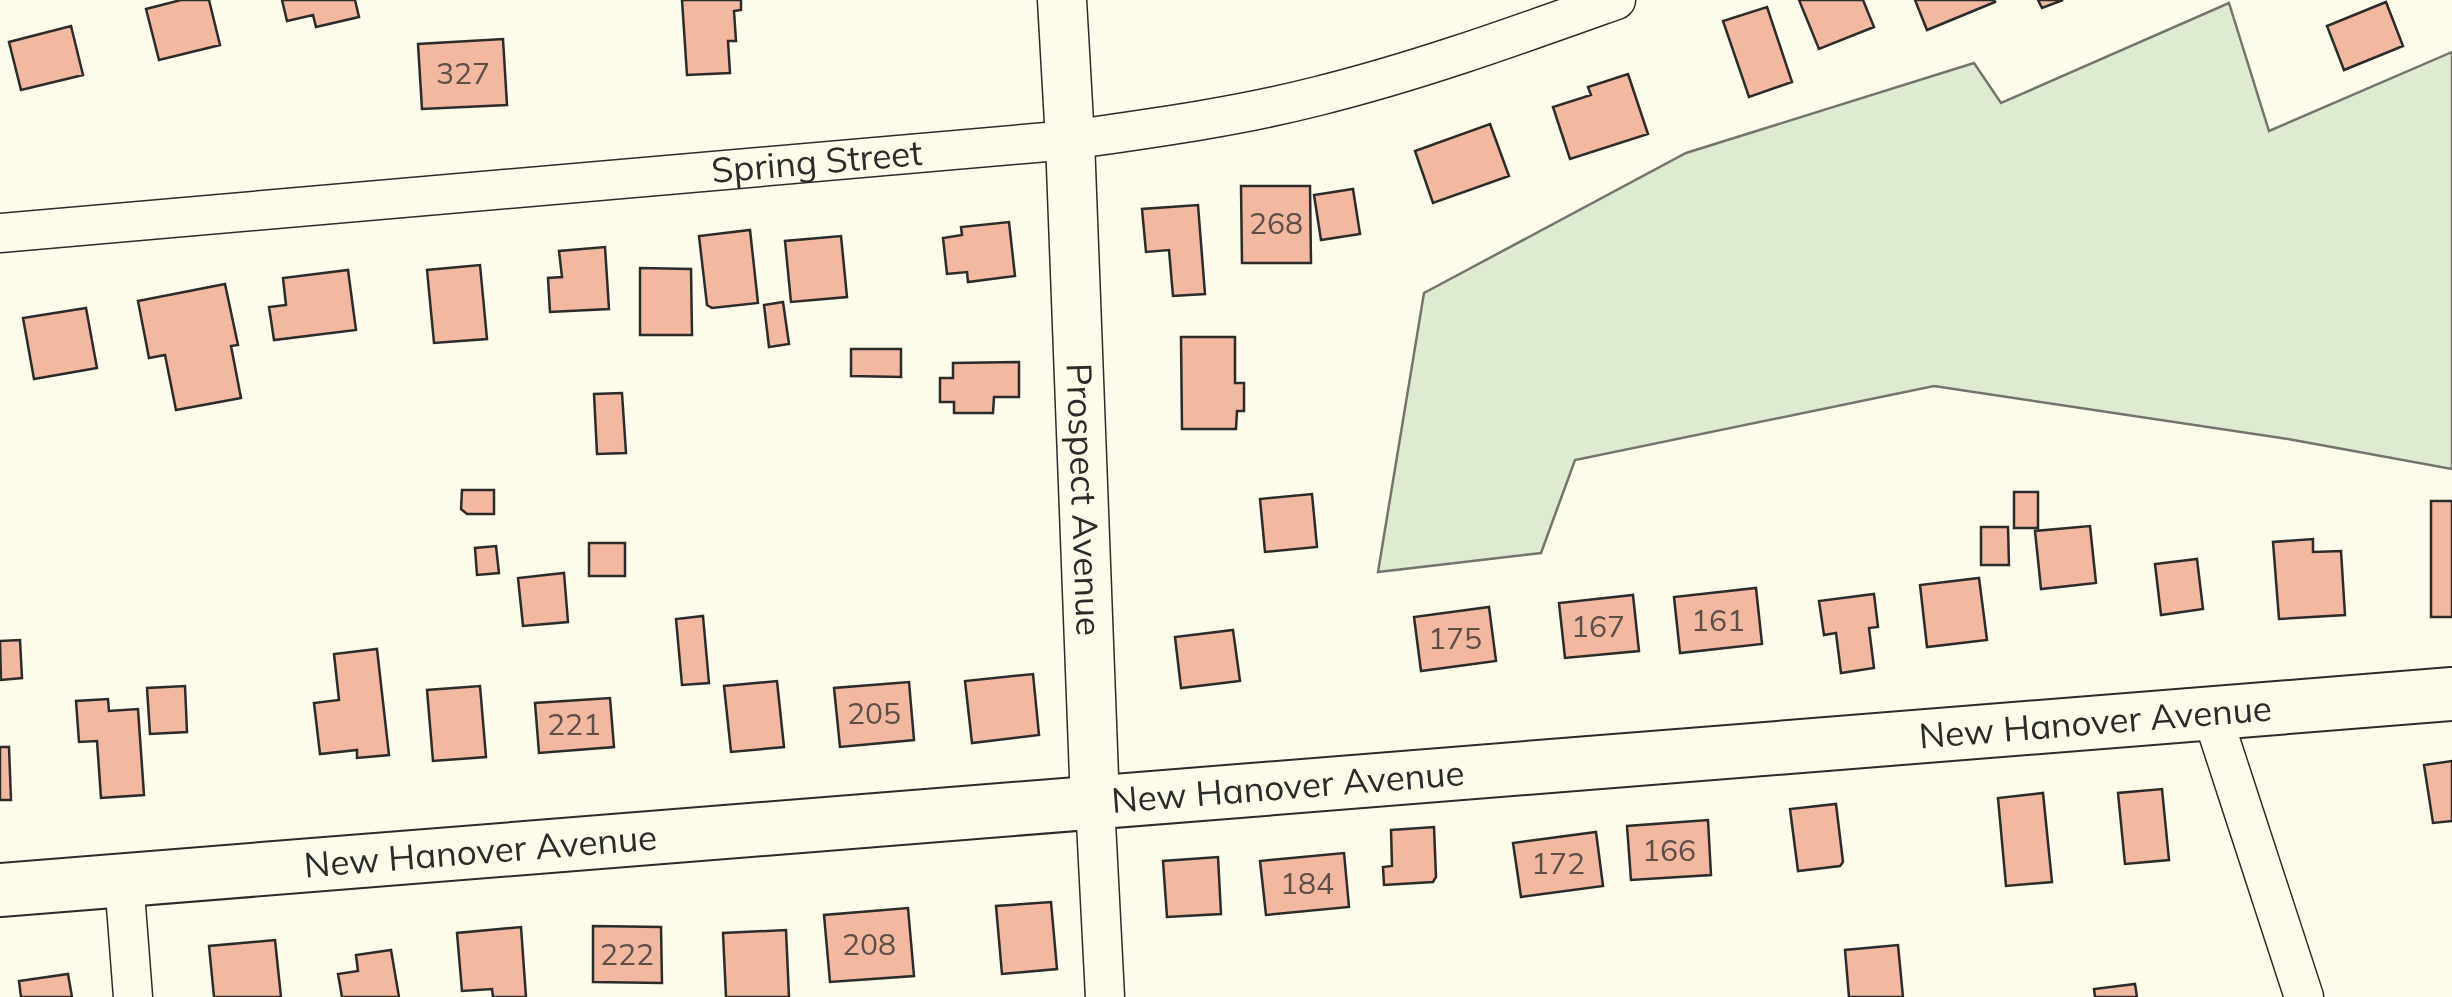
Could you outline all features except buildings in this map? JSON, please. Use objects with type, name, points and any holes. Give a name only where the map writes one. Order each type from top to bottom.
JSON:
[{"type":"main road","name":"New Hanover Avenue","points":[[0,890],[2452,694]]},
{"type":"street","name":"Prospect Avenue","points":[[1062,0],[1106,997]]},
{"type":"street","name":"Spring Street","points":[[0,233],[1070,140],[1208,120],[1318,96],[1431,64],[1616,0]]},
{"type":"street","points":[[2211,712],[2304,997]]},
{"type":"street","points":[[124,880],[134,997]]},
{"type":"green space","points":[[2229,3],[2269,131],[2452,52],[2452,469],[2288,439],[1934,386],[1575,460],[1541,553],[1378,572],[1424,293],[1686,153],[1974,63],[2001,103]]}]
